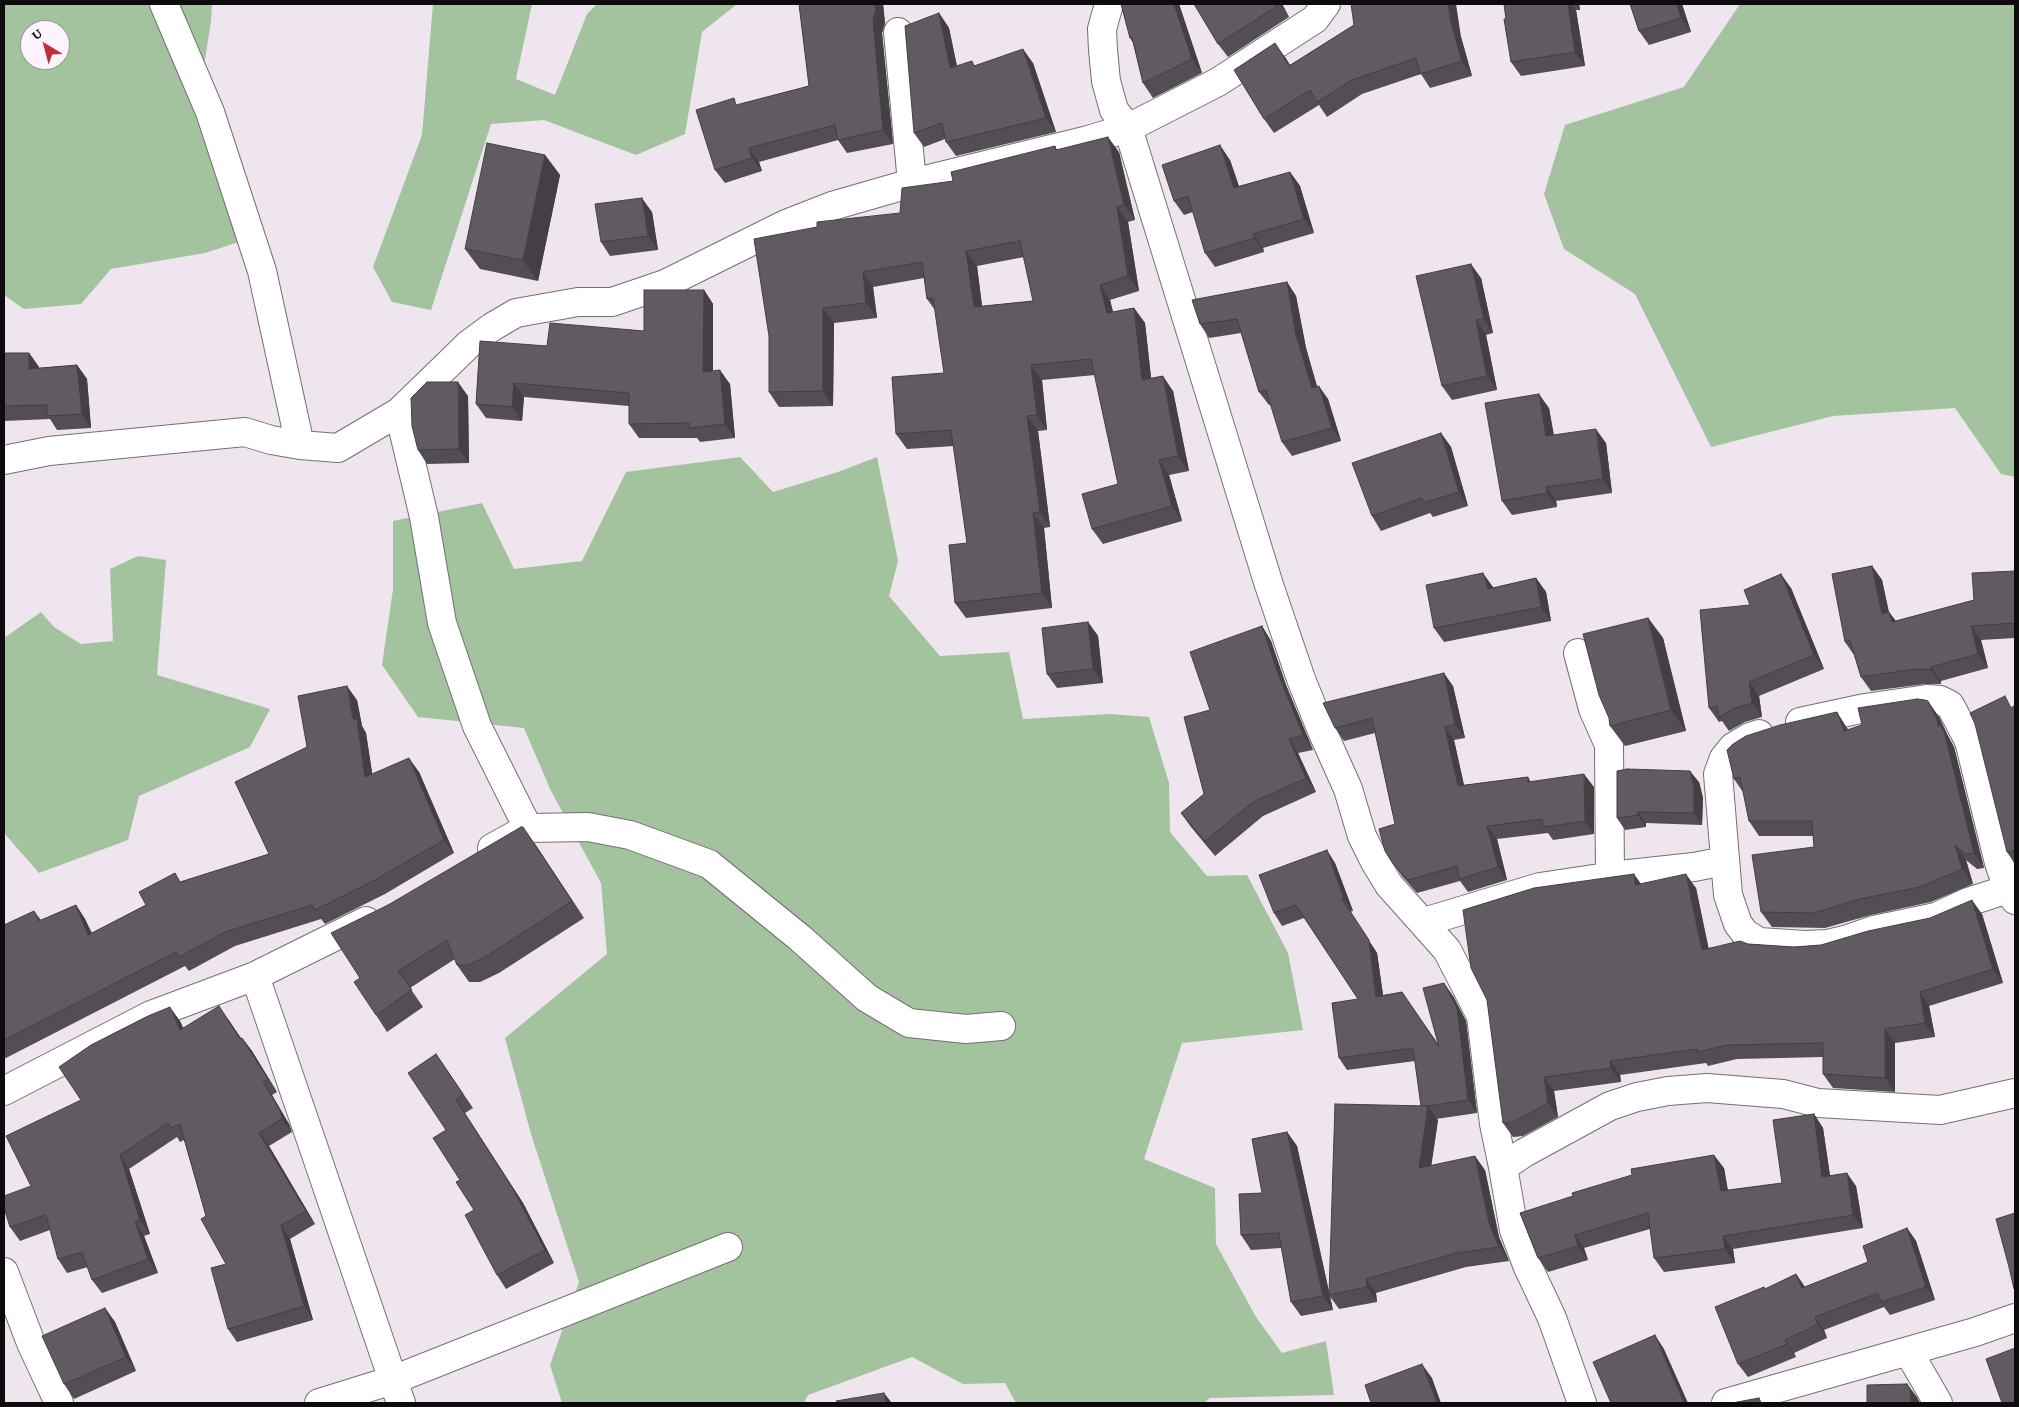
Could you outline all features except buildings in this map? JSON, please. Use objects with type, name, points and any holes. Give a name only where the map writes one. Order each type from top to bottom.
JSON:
[{"type":"street","points":[[164,4],[210,112],[262,271],[300,445]]},
{"type":"street","points":[[1109,4],[1102,29],[1106,81],[1114,110],[1128,128],[1269,585],[1301,679],[1348,789],[1362,836],[1389,885],[1448,950],[1481,1016],[1494,1124],[1514,1230],[1527,1265],[1552,1318],[1582,1403]]},
{"type":"street","points":[[4,460],[49,451],[245,432],[272,440],[300,445],[338,448],[399,412],[469,344],[516,313],[578,302],[612,302],[665,284],[786,224],[832,206],[912,183],[1128,128],[1218,82],[1315,19],[1326,4]]},
{"type":"street","points":[[898,32],[912,183]]},
{"type":"street","points":[[399,412],[424,517],[442,623],[477,726],[528,828]]},
{"type":"street","points":[[1578,653],[1593,709],[1609,744],[1610,876]]},
{"type":"street","points":[[1927,699],[1940,700],[1950,705],[1969,741],[1994,845],[2011,895],[1968,902],[1936,916],[1874,930],[1827,944],[1805,945],[1759,942],[1745,933],[1738,924],[1728,895],[1718,774],[1724,758],[1733,746],[1750,737],[1787,725],[1865,708],[1927,699]]},
{"type":"street","points":[[475,859],[528,828],[588,827],[630,835],[709,864],[800,938],[867,998],[909,1023],[966,1029],[1001,1026]]},
{"type":"street","points":[[1424,922],[1540,887],[1610,876],[1694,867],[1725,861]]},
{"type":"street","points":[[4,1091],[151,1015],[256,976],[392,908]]},
{"type":"street","points":[[256,976],[397,1392]]},
{"type":"street","points":[[1502,1168],[1524,1153],[1610,1106],[1637,1097],[1668,1091],[1706,1088],[1783,1094],[1818,1103],[1940,1110],[2015,1093]]},
{"type":"street","points":[[319,1403],[397,1392],[728,1248]]},
{"type":"street","points":[[5,1281],[59,1403]]},
{"type":"street","points":[[1726,1403],[2015,1318]]},
{"type":"street","points":[[1908,1351],[1938,1403]]},
{"type":"green space","points":[[4,4],[212,4],[196,118],[239,242],[205,253],[111,269],[81,304],[24,309],[4,295]]},
{"type":"green space","points":[[433,4],[532,4],[516,79],[555,95],[587,14],[597,4],[737,4],[702,32],[685,134],[636,155],[544,120],[491,124],[431,310],[392,302],[373,267],[422,135]]},
{"type":"green space","points":[[1740,4],[2015,4],[2015,477],[2001,474],[1955,408],[1833,416],[1711,447],[1635,294],[1564,249],[1544,194],[1565,125],[1684,87]]},
{"type":"green space","points":[[740,457],[773,492],[838,472],[877,457],[898,561],[889,596],[940,656],[1009,652],[1023,719],[1110,714],[1149,717],[1169,783],[1170,832],[1207,876],[1247,875],[1288,953],[1303,1030],[1182,1043],[1144,1159],[1215,1188],[1216,1244],[1256,1317],[1282,1353],[1326,1341],[1334,1395],[1210,1398],[1204,1403],[1016,1403],[1005,1383],[963,1384],[912,1357],[808,1395],[804,1403],[562,1403],[550,1365],[579,1282],[531,1134],[505,1038],[607,954],[601,883],[551,791],[524,728],[418,717],[382,665],[393,589],[393,521],[482,503],[514,569],[582,561],[626,472]]},
{"type":"green space","points":[[138,556],[166,560],[157,675],[270,709],[250,747],[139,796],[128,840],[39,873],[4,833],[4,638],[41,612],[54,627],[81,644],[113,641],[110,569]]}]
